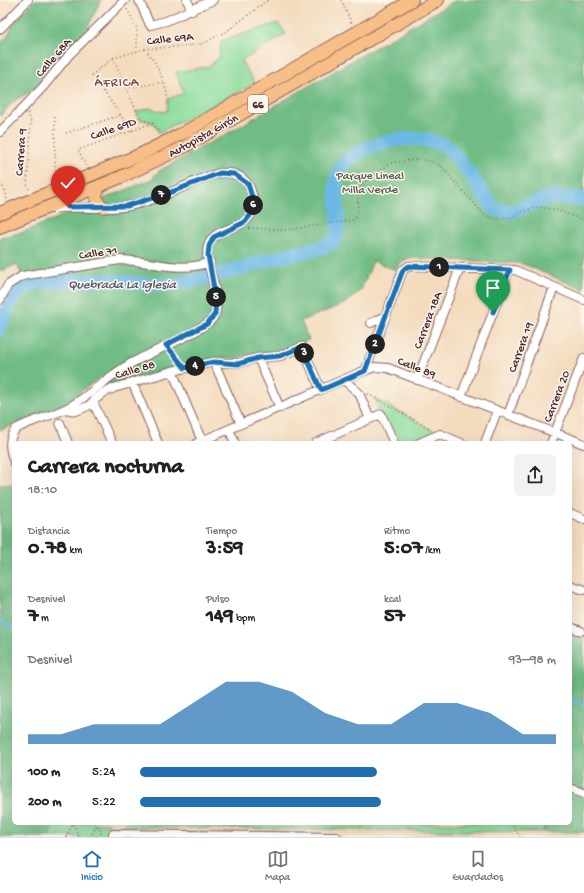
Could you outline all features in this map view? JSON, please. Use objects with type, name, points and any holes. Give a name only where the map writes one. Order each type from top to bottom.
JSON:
[{"type":"highway","name":"Autopista Girón","points":[[5,211],[165,143],[235,104],[412,0]]},
{"type":"highway","name":"Autopista Girón","points":[[0,227],[73,196],[101,186],[184,147],[438,0]]},
{"type":"highway","points":[[101,186],[97,191],[96,197],[98,204],[104,207]]},
{"type":"street","points":[[0,29],[28,0]]},
{"type":"street","points":[[139,0],[150,25],[166,21],[192,11],[213,0]]},
{"type":"street","points":[[187,0],[192,11]]},
{"type":"street","name":"Calle 68A","points":[[0,132],[58,70],[69,55],[125,1]]},
{"type":"street","points":[[36,212],[68,207],[127,206],[139,203],[211,175],[228,173],[234,174],[248,184],[253,200],[252,213],[245,222],[219,234],[210,241],[208,250],[214,283],[216,307],[212,319],[200,328],[128,364],[83,399],[65,410]]},
{"type":"street","points":[[59,188],[89,204],[104,207]]},
{"type":"street","name":"Calle 71","points":[[0,300],[8,285],[14,280],[31,274],[120,260],[131,260],[178,268],[210,266]]},
{"type":"street","points":[[365,371],[403,270],[414,266],[510,270],[527,274],[584,300]]},
{"type":"street","name":"Carrera 18A","points":[[417,380],[460,268]]},
{"type":"street","points":[[461,397],[510,270]]},
{"type":"street","name":"Carrera 19","points":[[508,415],[554,287]]},
{"type":"street","points":[[371,323],[386,316]]},
{"type":"street","name":"Calle 88","points":[[12,453],[10,437],[16,429],[22,426],[65,410],[76,411],[94,402],[108,390],[172,371],[214,362],[238,364],[258,358],[280,356],[302,347],[321,390]]},
{"type":"street","points":[[258,358],[280,408]]},
{"type":"street","name":"Carrera 20","points":[[552,441],[582,370],[584,358]]},
{"type":"street","points":[[214,362],[241,424]]},
{"type":"street","name":"Calle 89","points":[[202,441],[365,371],[375,367],[383,367],[583,444]]},
{"type":"street","points":[[172,371],[200,441]]},
{"type":"street","points":[[344,380],[359,393],[370,419]]},
{"type":"street","points":[[132,382],[157,441]]},
{"type":"street","points":[[94,402],[111,441]]},
{"type":"street","points":[[486,441],[497,411]]},
{"type":"street","points":[[320,441],[381,414],[393,441]]},
{"type":"street","points":[[60,424],[67,441]]},
{"type":"street","points":[[229,429],[234,441]]},
{"type":"street","points":[[424,441],[440,434],[456,441]]},
{"type":"street","points":[[572,515],[584,519]]},
{"type":"street","points":[[572,586],[584,590]]},
{"type":"street","points":[[572,628],[581,631]]},
{"type":"street","points":[[572,789],[584,793]]},
{"type":"street","points":[[113,834],[337,837]]},
{"type":"path","name":"Calle 69A","points":[[120,115],[92,76],[114,58],[145,49],[206,42],[227,31],[268,0]]},
{"type":"path","points":[[341,0],[356,33]]},
{"type":"path","points":[[125,1],[137,29],[137,51]]},
{"type":"path","points":[[145,49],[157,64],[164,82],[168,99]]},
{"type":"path","points":[[114,58],[140,119],[153,123],[165,143]]},
{"type":"path","points":[[126,88],[164,82]]},
{"type":"path","name":"Carrera 9","points":[[25,106],[31,122],[27,184],[32,199]]},
{"type":"path","points":[[66,133],[120,115],[132,131]]},
{"type":"path","points":[[55,117],[55,169],[59,188]]},
{"type":"path","name":"Calle 69D","points":[[90,175],[78,150],[153,123]]},
{"type":"path","points":[[237,226],[263,230],[286,230],[353,220],[358,215],[358,192],[367,179],[390,163],[420,159],[433,162],[441,166],[484,215],[496,219],[511,218],[522,212],[537,207],[553,209],[584,220]]},
{"type":"path","points":[[0,184],[5,190],[5,211]]},
{"type":"path","points":[[166,345],[185,368]]},
{"type":"path","points":[[359,393],[362,391],[440,434]]},
{"type":"path","points":[[66,837],[72,825]]},
{"type":"path","points":[[74,825],[79,837]]},
{"type":"path","points":[[90,837],[96,825]]},
{"type":"path","points":[[97,825],[101,831],[101,837]]},
{"type":"path","points":[[512,825],[520,837]]},
{"type":"green space","points":[[35,0],[101,0],[85,33],[63,55],[34,89],[14,101],[0,116],[0,43],[8,36],[15,20]]},
{"type":"green space","name":"Parque Lineal Milla Verde","points":[[456,0],[584,0],[584,290],[526,265],[517,263],[409,258],[399,263],[396,270],[373,261],[361,290],[346,303],[301,321],[309,340],[281,351],[253,353],[236,358],[218,358],[188,364],[108,385],[102,376],[64,404],[0,430],[0,313],[9,290],[24,281],[17,264],[0,272],[0,237],[23,232],[152,179],[159,171],[242,125]]},
{"type":"green space","points":[[278,23],[286,34],[241,61],[255,83],[221,102],[159,132],[153,123],[140,119],[136,112],[150,108],[162,112],[167,111],[168,99],[184,93],[176,72],[207,67],[219,58],[221,41]]},
{"type":"green space","points":[[374,398],[436,432],[416,441],[393,441]]},
{"type":"green space","points":[[0,484],[12,484],[12,825],[53,825],[50,837],[0,837]]},
{"type":"green space","points":[[572,631],[584,636],[584,832],[544,832],[544,825],[572,825]]},
{"type":"green space","points":[[53,825],[109,825],[109,837],[50,837]]},
{"type":"green space","points":[[125,825],[544,825],[544,832],[125,827]]},
{"type":"waterway","name":"Quebrada La Iglesia","points":[[0,330],[8,308],[14,297],[22,289],[40,283],[83,280],[117,281],[158,285],[180,283],[211,277],[272,259],[317,249],[328,245],[333,242],[338,230],[336,180],[341,167],[352,156],[367,148],[384,142],[403,139],[420,139],[436,142],[448,148],[465,167],[492,206],[506,212],[521,209],[550,198],[584,199]]},
{"type":"waterway","points":[[0,620],[12,629]]},
{"type":"waterway","points":[[572,700],[584,705]]},
{"type":"district","name":"ÁFRICA","points":[[117,81]]},
{"type":"route","points":[[68,207],[110,208],[127,206],[174,191],[211,175],[220,173],[234,174],[248,184],[254,207],[252,213],[245,222],[219,234],[210,241],[208,255],[214,283],[216,300],[215,314],[207,324],[166,345],[185,368],[214,362],[238,364],[258,358],[280,356],[302,347],[321,390],[365,371],[403,270],[409,266],[510,270],[493,312]]}]
